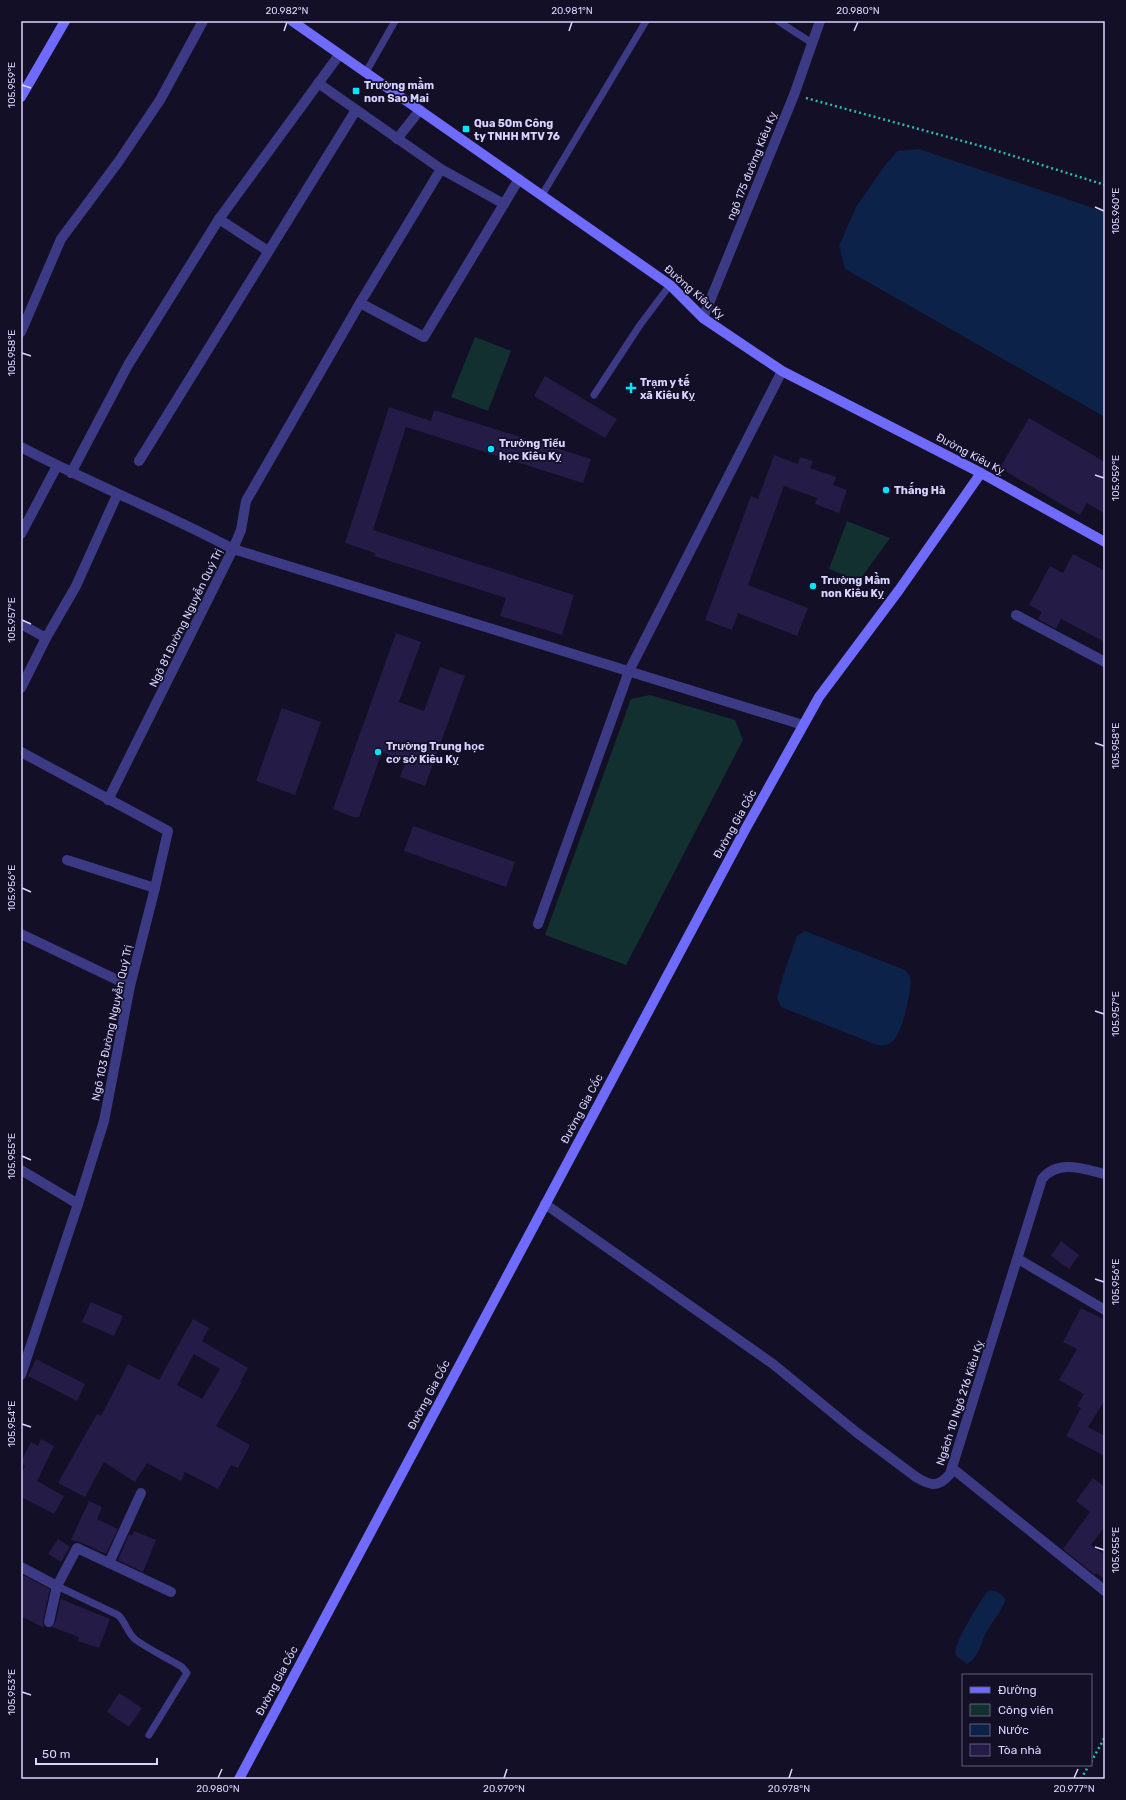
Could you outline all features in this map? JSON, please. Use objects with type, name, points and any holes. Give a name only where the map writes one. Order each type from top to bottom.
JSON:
[{"type":"street","points":[[21,97],[65,21]]},
{"type":"street","points":[[21,332],[61,239],[119,161],[160,100],[203,21]]},
{"type":"street","name":"Đường Kiêu Kỵ","points":[[292,21],[670,285],[703,318],[782,371],[981,473],[1105,542]]},
{"type":"street","name":"ngõ 175 đường Kiêu Kỵ","points":[[703,318],[794,95],[820,21]]},
{"type":"street","points":[[71,473],[128,365],[219,219],[339,55]]},
{"type":"street","points":[[318,83],[440,169],[504,204]]},
{"type":"street","points":[[139,461],[356,110]]},
{"type":"street","points":[[397,139],[420,110]]},
{"type":"street","points":[[440,169],[360,302],[246,501],[241,530],[233,549],[804,725]]},
{"type":"street","points":[[360,302],[424,337],[519,179]]},
{"type":"street","points":[[219,219],[268,251]]},
{"type":"street","points":[[538,924],[629,671],[782,371]]},
{"type":"street","name":"Ngõ 81 Đường Nguyễn Quý Trị","points":[[21,447],[117,495],[186,524],[233,549],[108,800]]},
{"type":"street","points":[[21,534],[58,466]]},
{"type":"street","name":"Đường Gia Cốc","points":[[239,1779],[746,828],[804,725],[820,697],[899,590],[981,473]]},
{"type":"street","points":[[21,688],[46,638],[76,586],[117,495]]},
{"type":"street","points":[[1016,615],[1105,662]]},
{"type":"street","points":[[21,624],[46,638]]},
{"type":"street","name":"Ngõ 103 Đường Nguyễn Quý Trị","points":[[21,752],[168,831],[156,888],[130,986],[104,1121],[21,1375]]},
{"type":"street","points":[[67,860],[156,888]]},
{"type":"street","points":[[21,934],[130,986]]},
{"type":"street","name":"Ngách 10 Ngõ 216 Kiêu Kỵ","points":[[545,1204],[666,1287],[773,1364],[856,1432],[916,1477],[924,1482],[935,1485],[943,1482],[950,1474],[1018,1259],[1038,1190],[1048,1172],[1069,1166],[1105,1174]]},
{"type":"street","points":[[21,1170],[78,1204]]},
{"type":"street","points":[[1018,1259],[1105,1310]]},
{"type":"street","points":[[952,1468],[1105,1591]]},
{"type":"street","points":[[109,1563],[141,1493]]},
{"type":"street","points":[[50,1622],[56,1586],[77,1548],[171,1592]]},
{"type":"street","points":[[21,1567],[56,1586]]},
{"type":"lane","points":[[366,72],[395,21]]},
{"type":"lane","points":[[542,195],[646,21]]},
{"type":"lane","points":[[778,21],[812,43]]},
{"type":"lane","points":[[594,395],[640,325],[670,285]]},
{"type":"lane","points":[[56,1586],[118,1615],[123,1619],[128,1632],[136,1640],[182,1667],[187,1673],[149,1735]]},
{"type":"path","points":[[794,95],[988,148],[1105,185]]},
{"type":"path","points":[[1092,1760],[1105,1738]]},
{"type":"path","points":[[1081,1779],[1088,1766]]},
{"type":"green space","points":[[475,337],[511,351],[488,411],[451,397]]},
{"type":"green space","points":[[847,521],[890,538],[859,581],[829,569]]},
{"type":"green space","points":[[650,695],[735,720],[743,740],[626,965],[545,935],[631,699]]},
{"type":"water","points":[[919,149],[1105,212],[1105,417],[845,269],[839,246],[856,207],[886,164],[898,151]]},
{"type":"water","points":[[805,931],[905,970],[908,973],[911,983],[906,1010],[897,1035],[892,1042],[886,1045],[877,1045],[781,1007],[777,998],[782,979],[797,936]]},
{"type":"water","points":[[990,1590],[998,1592],[1005,1598],[1005,1602],[985,1634],[978,1653],[972,1661],[967,1664],[956,1656],[958,1643],[972,1615],[986,1593]]},
{"type":"building","points":[[545,376],[617,419],[605,438],[534,396]]},
{"type":"building","points":[[389,407],[431,421],[434,410],[591,459],[583,483],[406,427],[373,530],[574,595],[562,635],[500,616],[506,598],[374,556],[375,553],[345,543]]},
{"type":"building","points":[[1029,418],[1105,462],[1105,514],[1087,503],[1080,515],[1000,468]]},
{"type":"building","points":[[774,455],[798,464],[800,457],[813,461],[810,468],[836,477],[833,485],[847,490],[839,513],[815,504],[817,498],[784,486],[748,585],[808,608],[797,636],[738,613],[732,630],[705,620],[751,496],[758,499]]},
{"type":"building","points":[[1073,554],[1105,571],[1105,642],[1061,619],[1056,629],[1038,619],[1042,612],[1029,605],[1050,566],[1063,573]]},
{"type":"building","points":[[396,633],[421,642],[399,702],[424,711],[440,667],[465,676],[425,786],[400,777],[406,761],[382,752],[359,817],[353,817],[333,809]]},
{"type":"building","points":[[282,708],[321,722],[295,795],[256,781]]},
{"type":"building","points":[[413,826],[515,862],[506,887],[404,851]]},
{"type":"building","points":[[1061,1241],[1079,1255],[1069,1269],[1051,1256]]},
{"type":"building","points":[[91,1302],[123,1316],[114,1336],[82,1322]]},
{"type":"building","points":[[1081,1308],[1105,1320],[1105,1400],[1088,1427],[1105,1436],[1105,1456],[1066,1436],[1081,1408],[1077,1406],[1084,1394],[1059,1380],[1077,1349],[1063,1342]]},
{"type":"building","points":[[193,1319],[209,1328],[202,1341],[248,1368],[240,1382],[242,1382],[216,1426],[250,1445],[238,1468],[231,1465],[218,1489],[185,1472],[181,1481],[147,1463],[135,1482],[104,1462],[85,1497],[58,1483],[97,1414],[101,1416],[128,1364],[159,1380]],"holes":[[[194,1354],[220,1369],[202,1399],[177,1385]]]},
{"type":"building","points":[[36,1359],[85,1384],[77,1401],[28,1376]]},
{"type":"building","points":[[41,1439],[54,1446],[37,1481],[64,1496],[54,1514],[21,1497],[21,1474],[25,1466],[21,1462],[31,1442],[38,1446]]},
{"type":"building","points":[[1093,1478],[1105,1487],[1105,1526],[1091,1545],[1105,1555],[1105,1579],[1096,1573],[1095,1575],[1063,1549],[1090,1512],[1076,1501]]},
{"type":"building","points":[[89,1501],[102,1507],[97,1519],[118,1529],[106,1554],[80,1542],[71,1540]]},
{"type":"building","points":[[134,1531],[156,1540],[143,1572],[118,1560],[129,1534],[132,1536]]},
{"type":"building","points":[[58,1539],[70,1547],[61,1562],[48,1554]]},
{"type":"building","points":[[21,1574],[50,1589],[43,1621],[44,1628],[21,1616]]},
{"type":"building","points":[[61,1599],[110,1619],[99,1648],[78,1641],[79,1637],[52,1627],[55,1623]]},
{"type":"building","points":[[119,1693],[142,1708],[129,1727],[107,1712]]},
{"type":"place","name":"Trường mầm non Sao Mai","points":[[356,91]]},
{"type":"place","name":"Qua 50m Công ty TNHH MTV 76","points":[[466,129]]},
{"type":"place","name":"Trạm y tế xã Kiêu Kỵ","points":[[631,388]]},
{"type":"place","name":"Trường Tiểu học Kiêu Kỵ","points":[[491,449]]},
{"type":"place","name":"Thắng Hà","points":[[886,490]]},
{"type":"place","name":"Trường Mầm non Kiêu Kỵ","points":[[813,586]]},
{"type":"place","name":"Trường Trung học cơ sở Kiêu Kỵ","points":[[378,752]]}]
